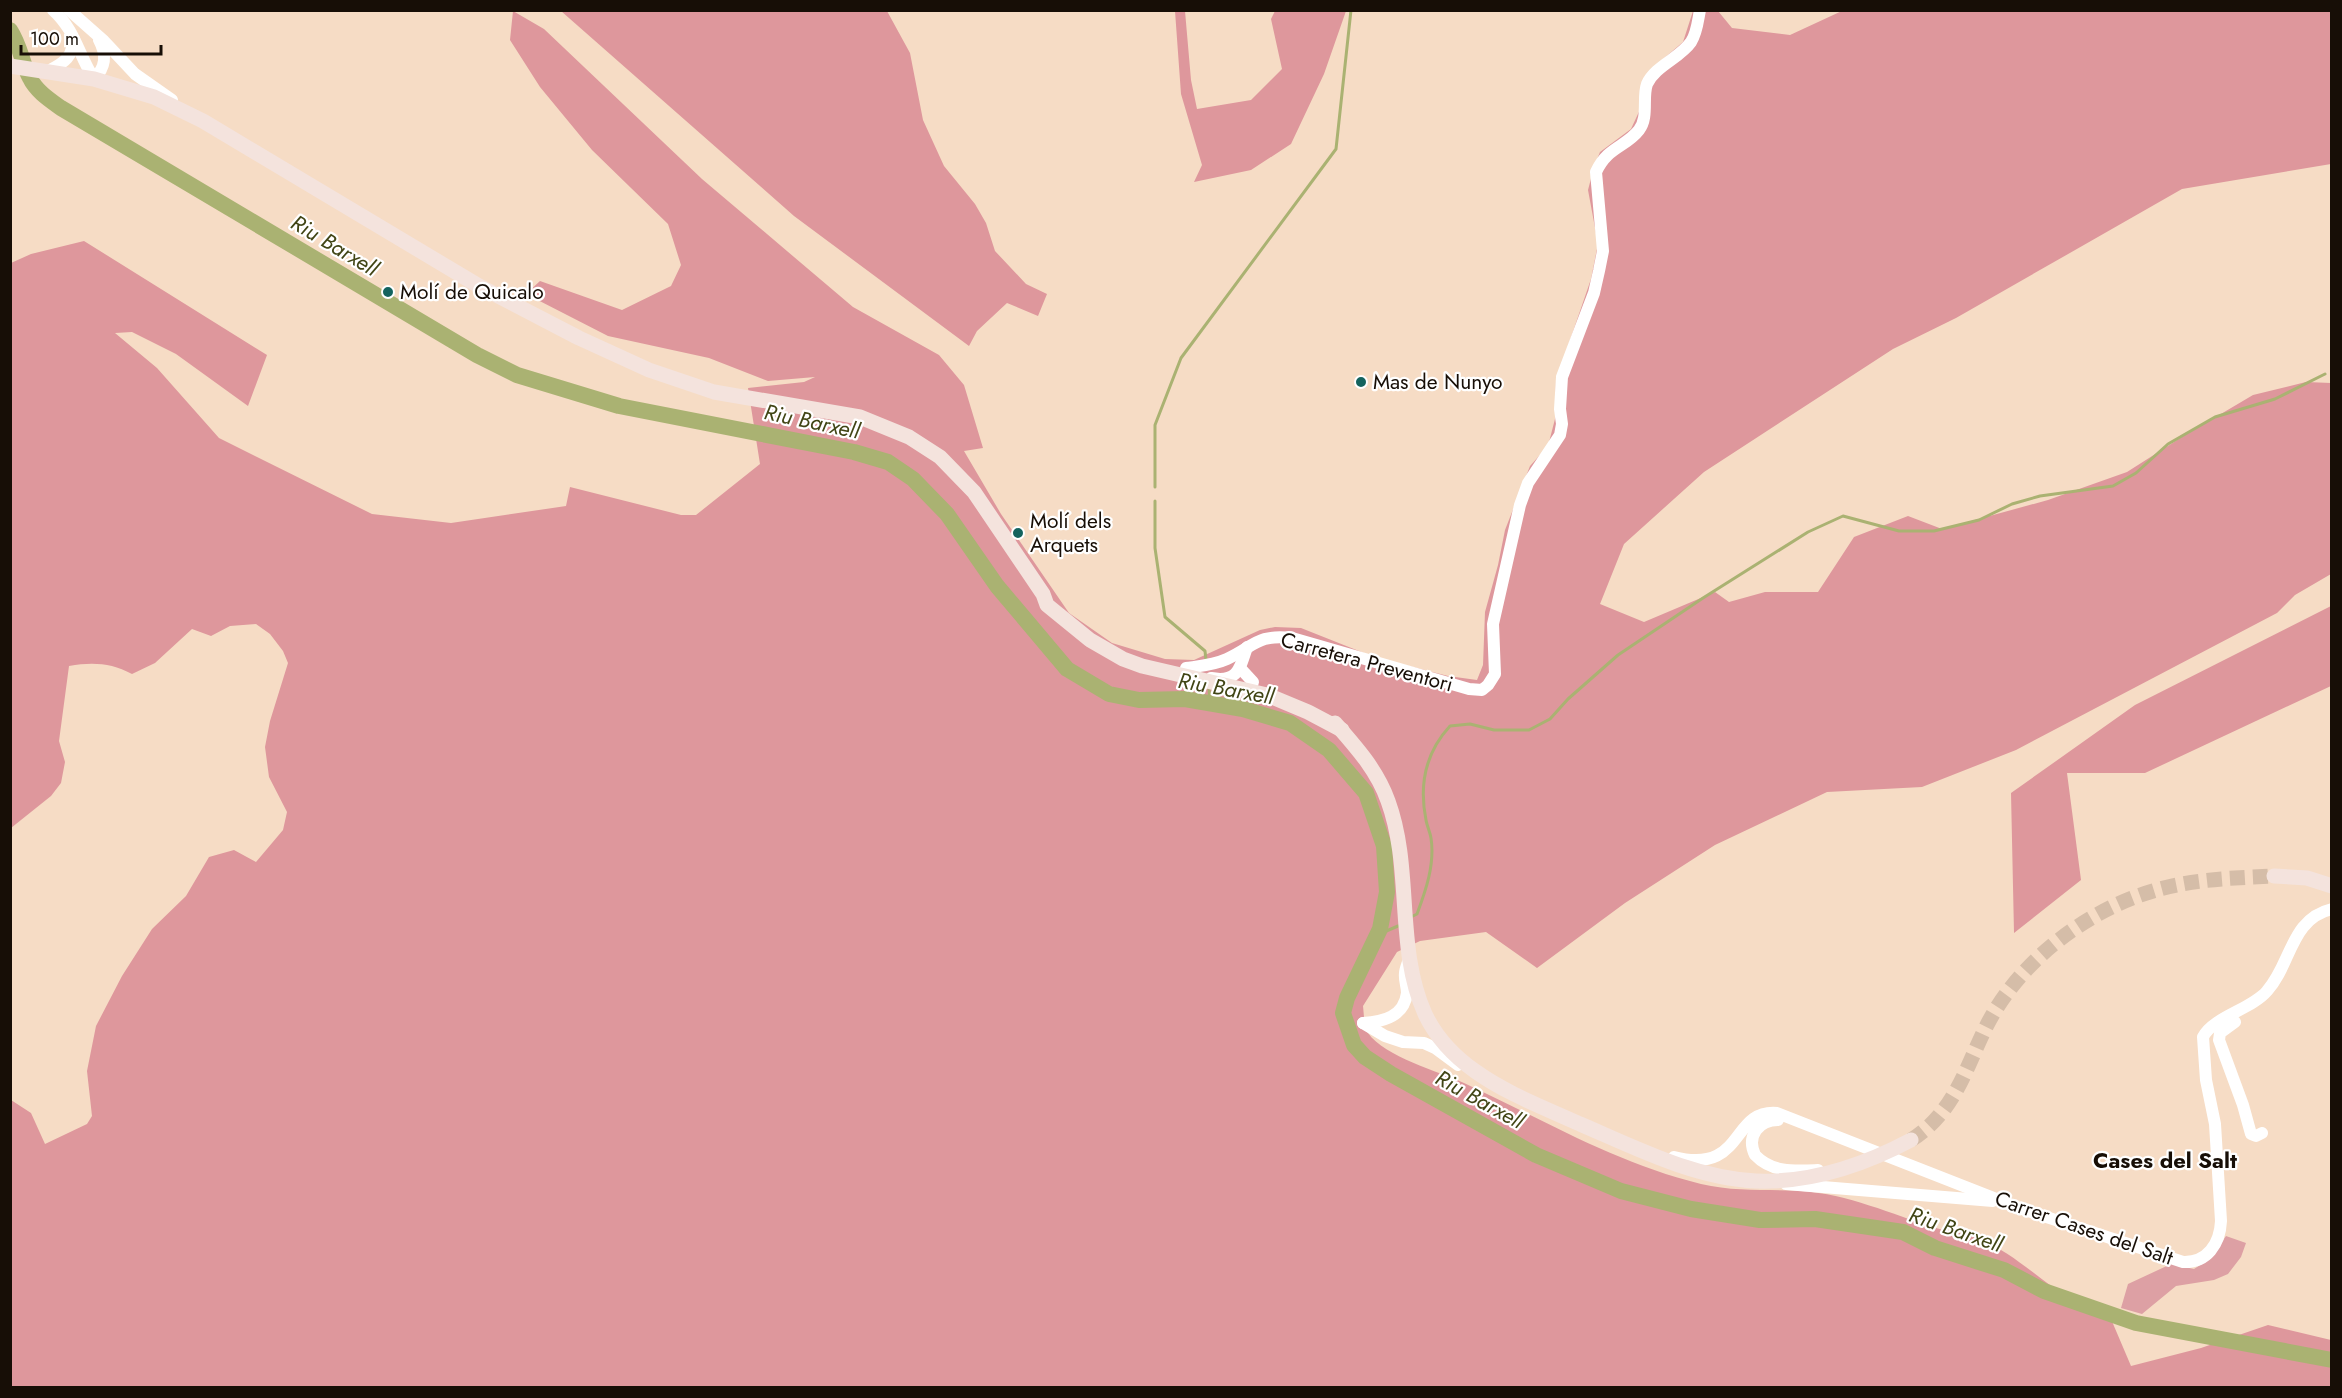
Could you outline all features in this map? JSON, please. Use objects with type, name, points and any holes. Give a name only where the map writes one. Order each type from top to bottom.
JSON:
[{"type":"main road","points":[[10,66],[94,79],[154,97],[203,121],[479,286],[620,358],[664,377],[739,397],[839,413],[876,423],[909,437],[940,457],[974,492],[1047,604],[1075,629],[1107,651],[1142,666],[1187,673],[1267,695],[1308,712],[1342,730]]},
{"type":"main road","points":[[1187,673],[1235,673],[1253,682],[1294,695],[1333,720],[1373,771],[1389,803],[1398,848],[1415,986],[1432,1026],[1449,1049],[1474,1070],[1522,1098],[1632,1147],[1692,1170],[1755,1180],[1796,1178],[1842,1169],[1879,1157],[1911,1140]]},
{"type":"main road","points":[[2274,876],[2307,878],[2331,886]]},
{"type":"street","points":[[53,10],[72,33],[94,79],[105,60],[102,47],[93,32]]},
{"type":"street","points":[[69,10],[141,79],[203,121]]},
{"type":"street","name":"Carretera Preventori","points":[[1187,673],[1228,658],[1246,647],[1275,636],[1292,638],[1469,689],[1482,690],[1488,686],[1495,674],[1496,665],[1493,624],[1520,505],[1528,483],[1560,435],[1562,377],[1594,293],[1599,271],[1603,251],[1596,172],[1600,163],[1612,150],[1640,130],[1645,116],[1648,84],[1660,69],[1691,42],[1700,10]]},
{"type":"street","points":[[48,71],[63,63],[71,55],[72,33]]},
{"type":"street","points":[[1246,647],[1232,682],[1257,688],[1267,695]]},
{"type":"street","points":[[1228,658],[1225,672],[1235,673]]},
{"type":"street","name":"Carrer Cases del Salt","points":[[1798,1122],[2096,1234],[2183,1262],[2194,1261],[2208,1254],[2217,1239],[2221,1221],[2215,1125],[2206,1080],[2203,1037],[2211,1028],[2258,999],[2272,985],[2300,929],[2318,913],[2331,909]]},
{"type":"street","points":[[1410,958],[1405,973],[1407,990],[1404,1002],[1397,1013],[1380,1022],[1363,1023],[1385,1036],[1402,1042],[1424,1043],[1459,1065],[1474,1070]]},
{"type":"street","points":[[2262,1133],[2256,1136],[2251,1134],[2219,1036],[2223,1029],[2267,1002],[2271,996],[2272,985]]},
{"type":"street","points":[[1385,1036],[1385,1026],[1389,1018]]},
{"type":"street","points":[[1632,1147],[1684,1160],[1706,1160],[1726,1151],[1747,1125],[1760,1115],[1777,1113],[1798,1122]]},
{"type":"street","points":[[1798,1122],[1771,1120],[1760,1124],[1752,1140],[1755,1155],[1764,1163],[1782,1170],[1842,1169]]},
{"type":"street","points":[[1755,1180],[1813,1187],[2006,1202]]},
{"type":"shaded area","points":[[1844,10],[2331,11],[2331,164],[2182,189],[1956,318],[1893,349],[1704,472],[1624,544],[1600,604],[1644,622],[1715,592],[1729,602],[1765,592],[1818,592],[1854,537],[1908,516],[1942,529],[2048,500],[2127,472],[2253,395],[2306,382],[2331,383],[2331,574],[2295,595],[2277,613],[2016,750],[1922,787],[1827,792],[1715,845],[1625,903],[1537,968],[1486,932],[1420,941],[1397,952],[1363,1006],[1368,1033],[1376,1042],[1399,1056],[1464,1083],[1580,1140],[1639,1165],[1701,1184],[1726,1188],[1801,1191],[1836,1196],[1936,1228],[1980,1239],[2015,1259],[2070,1299],[2111,1319],[2131,1366],[2201,1348],[2268,1325],[2331,1340],[2331,1387],[11,1387],[11,1100],[31,1113],[45,1144],[87,1124],[92,1116],[87,1071],[96,1026],[122,976],[152,929],[186,896],[209,857],[234,850],[256,862],[283,830],[287,812],[269,777],[265,747],[270,721],[288,663],[283,651],[270,634],[256,624],[230,626],[211,636],[192,629],[155,663],[132,674],[102,664],[69,666],[59,741],[65,762],[61,783],[51,796],[11,828],[11,263],[31,254],[84,241],[267,355],[248,406],[176,354],[132,332],[115,333],[157,368],[219,438],[372,514],[451,523],[566,506],[570,487],[681,515],[696,515],[760,464],[748,388],[804,382],[815,377],[768,381],[709,358],[608,336],[526,294],[540,281],[622,310],[671,286],[681,265],[668,224],[592,150],[540,87],[510,40],[513,11],[544,29],[702,179],[853,307],[939,355],[964,385],[983,448],[964,451],[1001,514],[1069,613],[1112,643],[1165,659],[1194,660],[1260,630],[1275,627],[1301,628],[1374,657],[1448,676],[1477,680],[1483,665],[1485,612],[1505,530],[1530,466],[1548,446],[1555,419],[1556,381],[1591,279],[1598,244],[1588,190],[1600,152],[1631,129],[1656,65],[1683,42],[1693,11],[1718,11],[1732,28],[1790,35]]},
{"type":"shaded area","points":[[561,11],[887,11],[910,53],[923,120],[944,166],[975,204],[986,223],[995,251],[1026,284],[1047,294],[1038,316],[1007,303],[977,331],[969,346],[794,216]]},
{"type":"shaded area","points":[[1175,11],[1185,11],[1191,80],[1197,109],[1251,100],[1282,69],[1271,19],[1275,11],[1346,11],[1324,74],[1291,144],[1251,170],[1194,182],[1202,165],[1181,94]]},
{"type":"shaded area","points":[[2331,606],[2331,686],[2145,773],[2067,773],[2081,880],[2014,933],[2011,793],[2135,705]]},
{"type":"shaded area","points":[[2226,1236],[2246,1243],[2241,1257],[2228,1274],[2214,1280],[2176,1286],[2142,1314],[2121,1308],[2128,1284],[2171,1264],[2194,1269],[2211,1258]]},
{"type":"waterway","points":[[1155,487],[1155,425],[1181,358],[1336,149],[1351,10]]},
{"type":"waterway","name":"Riu Barxell","points":[[10,30],[33,83],[61,108],[477,355],[517,375],[619,406],[854,452],[888,462],[913,479],[947,514],[997,586],[1067,669],[1109,694],[1139,700],[1185,699],[1243,709],[1290,723],[1329,750],[1366,793],[1384,846],[1387,892],[1380,929],[1347,998],[1343,1013],[1354,1045],[1365,1057],[1391,1074],[1536,1155],[1621,1191],[1691,1209],[1760,1220],[1815,1219],[1903,1232],[1935,1248],[2004,1270],[2044,1291],[2136,1323],[2332,1360]]},
{"type":"waterway","points":[[1413,916],[1417,914],[1424,896],[1432,857],[1423,794],[1426,770],[1435,747],[1450,726],[1470,724],[1494,730],[1529,730],[1550,719],[1568,699],[1618,655],[1808,532],[1843,516],[1899,531],[1934,531],[1979,520],[2012,504],[2040,496],[2113,486],[2136,473],[2168,444],[2215,417],[2275,399],[2325,374]]},
{"type":"waterway","points":[[1155,501],[1155,548],[1165,617],[1205,651],[1206,660]]},
{"type":"waterway","points":[[1209,688],[1210,703]]},
{"type":"waterway","points":[[1377,935],[1398,926]]},
{"type":"tunnel","points":[[1911,1140],[1926,1129],[1949,1103],[1987,1025],[2017,980],[2057,942],[2103,912],[2153,891],[2228,878],[2274,876]]},
{"type":"place","name":"Molí de Quicalo","points":[[388,292]]},
{"type":"place","name":"Mas de Nunyo","points":[[1361,382]]},
{"type":"place","name":"Molí dels Arquets","points":[[1018,533]]},
{"type":"district","name":"Cases del Salt","points":[[2165,1160]]}]
